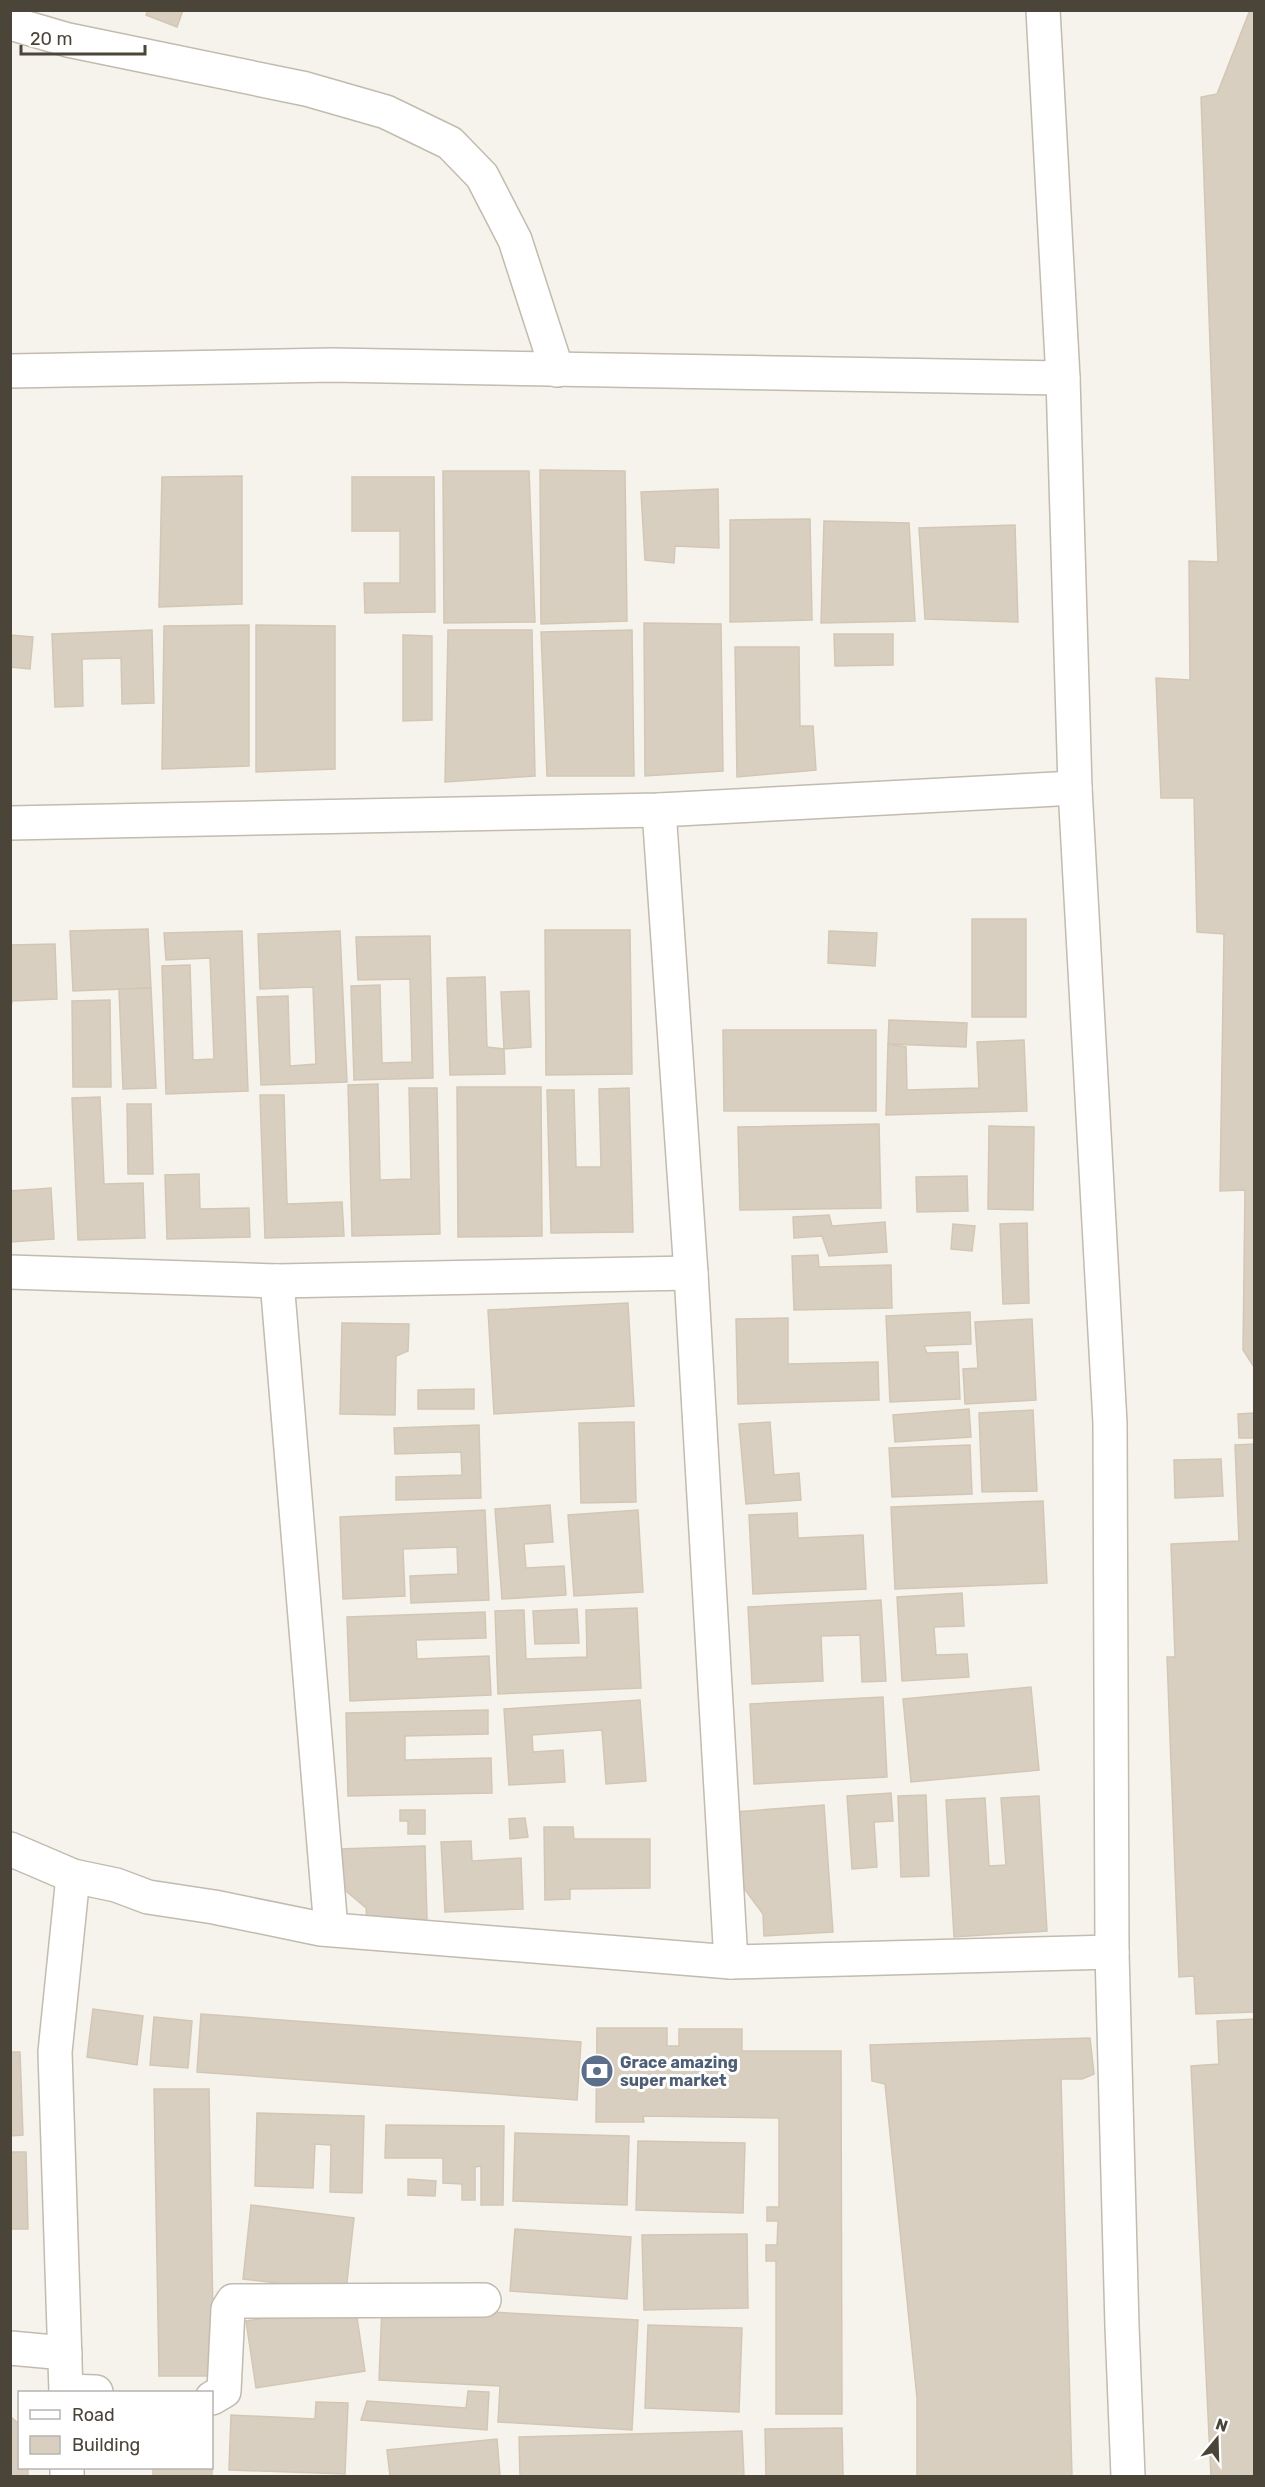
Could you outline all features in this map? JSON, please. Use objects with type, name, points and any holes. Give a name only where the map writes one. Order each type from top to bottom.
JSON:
[{"type":"street","points":[[1043,10],[1063,378],[1075,788],[1110,1423],[1112,1952],[1128,2476]]},
{"type":"street","points":[[10,23],[68,40],[306,89],[386,112],[450,143],[482,176],[515,240],[557,370]]},
{"type":"street","points":[[10,371],[332,365],[1063,378]]},
{"type":"street","points":[[10,823],[659,810],[1075,788]]},
{"type":"street","points":[[659,810],[691,1274],[731,1962]]},
{"type":"street","points":[[10,1272],[277,1281],[691,1274]]},
{"type":"street","points":[[277,1281],[331,1929]]},
{"type":"street","points":[[10,1849],[74,1876],[116,1884],[148,1897],[331,1929],[731,1962],[1112,1952]]},
{"type":"street","points":[[74,1876],[55,2052],[65,2354],[76,2391]]},
{"type":"street","points":[[213,2397],[224,2391],[228,2309],[233,2301],[484,2300]]},
{"type":"street","points":[[10,2348],[65,2354]]},
{"type":"building","points":[[148,10],[183,10],[177,27],[146,15]]},
{"type":"building","points":[[1250,10],[1254,10],[1254,1367],[1243,1350],[1245,1190],[1220,1191],[1224,934],[1197,932],[1194,798],[1161,798],[1156,678],[1190,680],[1189,561],[1218,562],[1201,97],[1217,94]]},
{"type":"building","points":[[540,470],[625,471],[627,621],[541,624]]},
{"type":"building","points":[[443,471],[529,471],[535,622],[444,623]]},
{"type":"building","points":[[242,476],[242,604],[159,607],[162,477]]},
{"type":"building","points":[[352,477],[434,477],[435,612],[365,613],[364,583],[400,583],[400,531],[352,531]]},
{"type":"building","points":[[718,489],[719,548],[675,546],[674,563],[645,560],[641,492]]},
{"type":"building","points":[[810,519],[812,620],[730,622],[730,520]]},
{"type":"building","points":[[824,521],[909,523],[915,621],[821,623]]},
{"type":"building","points":[[1015,525],[1018,622],[925,619],[919,528]]},
{"type":"building","points":[[644,623],[721,624],[723,771],[645,776]]},
{"type":"building","points":[[249,625],[249,766],[162,769],[164,626]]},
{"type":"building","points":[[256,625],[335,626],[335,769],[256,772]]},
{"type":"building","points":[[152,630],[154,703],[122,704],[121,658],[82,659],[83,706],[55,707],[52,634]]},
{"type":"building","points":[[448,630],[532,630],[535,776],[445,782]]},
{"type":"building","points":[[632,630],[634,776],[547,776],[541,632]]},
{"type":"building","points":[[834,634],[893,634],[893,665],[835,666]]},
{"type":"building","points":[[10,635],[33,637],[30,669],[10,667]]},
{"type":"building","points":[[403,635],[432,636],[432,720],[403,721]]},
{"type":"building","points":[[735,647],[799,647],[800,726],[813,726],[816,770],[737,777]]},
{"type":"building","points":[[972,919],[1026,919],[1026,1017],[972,1017]]},
{"type":"building","points":[[148,929],[151,988],[73,991],[70,931]]},
{"type":"building","points":[[545,930],[630,930],[632,1074],[546,1075]]},
{"type":"building","points":[[242,931],[248,1091],[166,1094],[162,966],[190,965],[193,1060],[214,1059],[210,958],[166,960],[164,933]]},
{"type":"building","points":[[340,931],[347,1082],[261,1085],[257,997],[288,996],[290,1066],[316,1064],[313,987],[260,989],[258,934]]},
{"type":"building","points":[[829,931],[877,933],[875,966],[828,963]]},
{"type":"building","points":[[430,936],[433,1078],[354,1080],[351,986],[380,985],[382,1063],[412,1062],[410,979],[358,980],[356,937]]},
{"type":"building","points":[[55,944],[57,999],[12,1001],[10,1014],[10,945]]},
{"type":"building","points":[[485,977],[487,1047],[504,1049],[505,1074],[450,1075],[447,978]]},
{"type":"building","points":[[151,988],[156,1088],[123,1089],[119,989]]},
{"type":"building","points":[[529,991],[531,1047],[504,1049],[501,992]]},
{"type":"building","points":[[110,1000],[111,1087],[73,1087],[72,1001]]},
{"type":"building","points":[[889,1020],[967,1023],[966,1047],[888,1044]]},
{"type":"building","points":[[723,1030],[876,1030],[876,1111],[724,1111]]},
{"type":"building","points":[[1024,1040],[1027,1111],[886,1115],[888,1044],[906,1047],[907,1090],[979,1088],[977,1042]]},
{"type":"building","points":[[378,1084],[380,1180],[411,1179],[409,1088],[437,1088],[440,1234],[352,1236],[348,1085]]},
{"type":"building","points":[[457,1087],[541,1087],[542,1236],[458,1237]]},
{"type":"building","points":[[629,1088],[633,1232],[551,1233],[547,1090],[574,1090],[576,1167],[601,1167],[599,1089]]},
{"type":"building","points":[[260,1095],[284,1095],[287,1204],[342,1202],[344,1236],[265,1238]]},
{"type":"building","points":[[100,1097],[104,1184],[143,1183],[145,1238],[78,1240],[72,1098]]},
{"type":"building","points":[[127,1104],[151,1104],[153,1174],[128,1174]]},
{"type":"building","points":[[879,1124],[881,1208],[740,1210],[738,1127]]},
{"type":"building","points":[[989,1126],[1034,1127],[1033,1210],[988,1209]]},
{"type":"building","points":[[199,1174],[200,1209],[249,1208],[250,1237],[167,1239],[165,1175]]},
{"type":"building","points":[[967,1176],[968,1211],[917,1212],[916,1177]]},
{"type":"building","points":[[51,1188],[54,1239],[10,1242],[10,1191]]},
{"type":"building","points":[[829,1215],[832,1226],[885,1222],[887,1252],[829,1256],[822,1236],[794,1238],[793,1217]]},
{"type":"building","points":[[1027,1223],[1029,1303],[1003,1304],[1000,1224]]},
{"type":"building","points":[[953,1224],[975,1226],[972,1251],[951,1249]]},
{"type":"building","points":[[818,1255],[819,1267],[891,1265],[892,1308],[794,1310],[792,1256]]},
{"type":"building","points":[[628,1303],[634,1406],[494,1414],[488,1310]]},
{"type":"building","points":[[970,1312],[971,1344],[924,1346],[927,1353],[958,1352],[960,1399],[890,1402],[886,1316]]},
{"type":"building","points":[[788,1318],[788,1364],[878,1362],[879,1400],[738,1404],[736,1319]]},
{"type":"building","points":[[1032,1319],[1036,1400],[965,1404],[963,1369],[978,1368],[975,1322]]},
{"type":"building","points":[[342,1323],[409,1324],[408,1351],[396,1356],[395,1415],[340,1414]]},
{"type":"building","points":[[474,1389],[474,1409],[418,1409],[418,1390]]},
{"type":"building","points":[[969,1409],[971,1437],[895,1442],[893,1415]]},
{"type":"building","points":[[1033,1410],[1037,1491],[982,1492],[979,1413]]},
{"type":"building","points":[[1254,1413],[1254,1438],[1239,1438],[1238,1414]]},
{"type":"building","points":[[634,1422],[636,1502],[581,1503],[579,1423]]},
{"type":"building","points":[[770,1422],[774,1475],[799,1473],[801,1500],[746,1504],[739,1424]]},
{"type":"building","points":[[479,1425],[481,1498],[396,1500],[396,1477],[462,1475],[461,1452],[395,1454],[394,1428]]},
{"type":"building","points":[[1254,1444],[1254,2012],[1196,2014],[1194,1976],[1179,1977],[1167,1657],[1175,1657],[1171,1544],[1239,1541],[1235,1445]]},
{"type":"building","points":[[970,1445],[972,1494],[892,1497],[889,1448]]},
{"type":"building","points":[[1221,1459],[1223,1496],[1175,1498],[1174,1460]]},
{"type":"building","points":[[1043,1501],[1047,1583],[895,1589],[891,1507]]},
{"type":"building","points":[[550,1505],[553,1542],[524,1544],[526,1568],[564,1566],[566,1595],[502,1599],[495,1509]]},
{"type":"building","points":[[485,1510],[489,1600],[411,1603],[410,1576],[458,1574],[457,1547],[403,1549],[405,1596],[343,1599],[340,1517]]},
{"type":"building","points":[[638,1510],[643,1592],[574,1596],[568,1515]]},
{"type":"building","points":[[797,1513],[798,1538],[863,1535],[866,1589],[753,1594],[749,1515]]},
{"type":"building","points":[[962,1593],[964,1626],[934,1627],[936,1655],[967,1654],[969,1677],[902,1681],[897,1597]]},
{"type":"building","points":[[881,1600],[886,1681],[862,1682],[860,1635],[821,1636],[823,1681],[752,1684],[748,1607]]},
{"type":"building","points":[[637,1608],[641,1688],[498,1694],[495,1611],[524,1610],[526,1659],[587,1657],[586,1610]]},
{"type":"building","points":[[577,1609],[579,1643],[535,1644],[533,1611]]},
{"type":"building","points":[[485,1612],[486,1638],[416,1640],[417,1659],[489,1656],[491,1695],[350,1701],[347,1617]]},
{"type":"building","points":[[1031,1687],[1039,1770],[911,1782],[903,1699]]},
{"type":"building","points":[[883,1697],[887,1777],[754,1784],[750,1704]]},
{"type":"building","points":[[640,1700],[646,1781],[606,1784],[602,1730],[532,1735],[533,1752],[563,1750],[565,1782],[509,1785],[504,1709]]},
{"type":"building","points":[[488,1710],[488,1734],[405,1736],[405,1760],[491,1758],[492,1793],[348,1796],[346,1713]]},
{"type":"building","points":[[891,1793],[893,1821],[874,1822],[877,1867],[852,1869],[847,1796]]},
{"type":"building","points":[[926,1795],[929,1876],[901,1877],[898,1796]]},
{"type":"building","points":[[1039,1796],[1047,1931],[954,1937],[946,1800],[985,1798],[989,1866],[1006,1865],[1001,1798]]},
{"type":"building","points":[[824,1805],[833,1932],[764,1936],[763,1914],[740,1883],[735,1812]]},
{"type":"building","points":[[400,1810],[425,1810],[425,1834],[408,1834],[408,1821],[400,1821]]},
{"type":"building","points":[[525,1818],[528,1837],[510,1839],[509,1819]]},
{"type":"building","points":[[544,1827],[573,1827],[574,1839],[650,1839],[650,1888],[570,1889],[570,1899],[545,1900]]},
{"type":"building","points":[[471,1841],[472,1861],[521,1858],[523,1909],[445,1912],[441,1842]]},
{"type":"building","points":[[425,1846],[427,1919],[367,1920],[366,1908],[340,1886],[339,1849]]},
{"type":"building","points":[[93,2009],[143,2016],[137,2065],[87,2057]]},
{"type":"building","points":[[201,2014],[581,2042],[577,2100],[197,2072]]},
{"type":"building","points":[[154,2017],[192,2021],[188,2068],[150,2065]]},
{"type":"building","points":[[1254,2019],[1254,2476],[1211,2476],[1191,2066],[1219,2064],[1217,2021]]},
{"type":"building","points":[[597,2028],[667,2028],[667,2046],[679,2046],[679,2029],[742,2029],[742,2051],[841,2051],[842,2414],[776,2414],[776,2261],[766,2261],[766,2245],[777,2245],[778,2221],[767,2221],[767,2207],[779,2207],[779,2118],[643,2116],[644,2122],[596,2122]]},
{"type":"building","points":[[1090,2038],[1094,2074],[1082,2079],[1061,2079],[1072,2476],[917,2476],[917,2398],[885,2084],[872,2081],[870,2045]]},
{"type":"building","points":[[10,2052],[20,2052],[23,2135],[10,2136]]},
{"type":"building","points":[[154,2089],[209,2089],[214,2376],[159,2376]]},
{"type":"building","points":[[257,2113],[364,2116],[362,2193],[330,2192],[331,2145],[315,2144],[313,2188],[255,2186]]},
{"type":"building","points":[[386,2125],[504,2126],[503,2205],[481,2205],[481,2166],[475,2167],[475,2200],[462,2200],[462,2184],[443,2183],[443,2158],[385,2158]]},
{"type":"building","points":[[515,2133],[629,2136],[627,2205],[513,2201]]},
{"type":"building","points":[[638,2141],[745,2143],[743,2213],[636,2210]]},
{"type":"building","points":[[10,2152],[26,2152],[28,2229],[10,2229]]},
{"type":"building","points":[[408,2179],[436,2181],[435,2196],[408,2195]]},
{"type":"building","points":[[251,2205],[354,2218],[346,2291],[243,2279]]},
{"type":"building","points":[[515,2229],[631,2237],[627,2299],[510,2291]]},
{"type":"building","points":[[747,2234],[748,2308],[644,2310],[642,2235]]},
{"type":"building","points":[[355,2304],[365,2371],[256,2388],[246,2321]]},
{"type":"building","points":[[382,2306],[638,2320],[632,2430],[498,2422],[500,2386],[379,2380]]},
{"type":"building","points":[[648,2325],[742,2328],[739,2412],[645,2408]]},
{"type":"building","points":[[468,2391],[489,2392],[487,2430],[361,2420],[367,2401],[466,2408]]},
{"type":"building","points":[[316,2402],[348,2403],[345,2474],[229,2470],[231,2415],[315,2419]]},
{"type":"building","points":[[10,2416],[18,2423],[18,2469],[28,2469],[28,2476],[10,2476]]},
{"type":"building","points":[[842,2428],[843,2476],[766,2476],[765,2429]]},
{"type":"building","points":[[742,2431],[744,2476],[520,2476],[519,2437]]},
{"type":"building","points":[[497,2439],[500,2476],[390,2476],[387,2450]]},
{"type":"building","points":[[153,2469],[212,2469],[212,2476],[153,2476]]},
{"type":"place","name":"Grace amazing super market","points":[[597,2071]]}]
